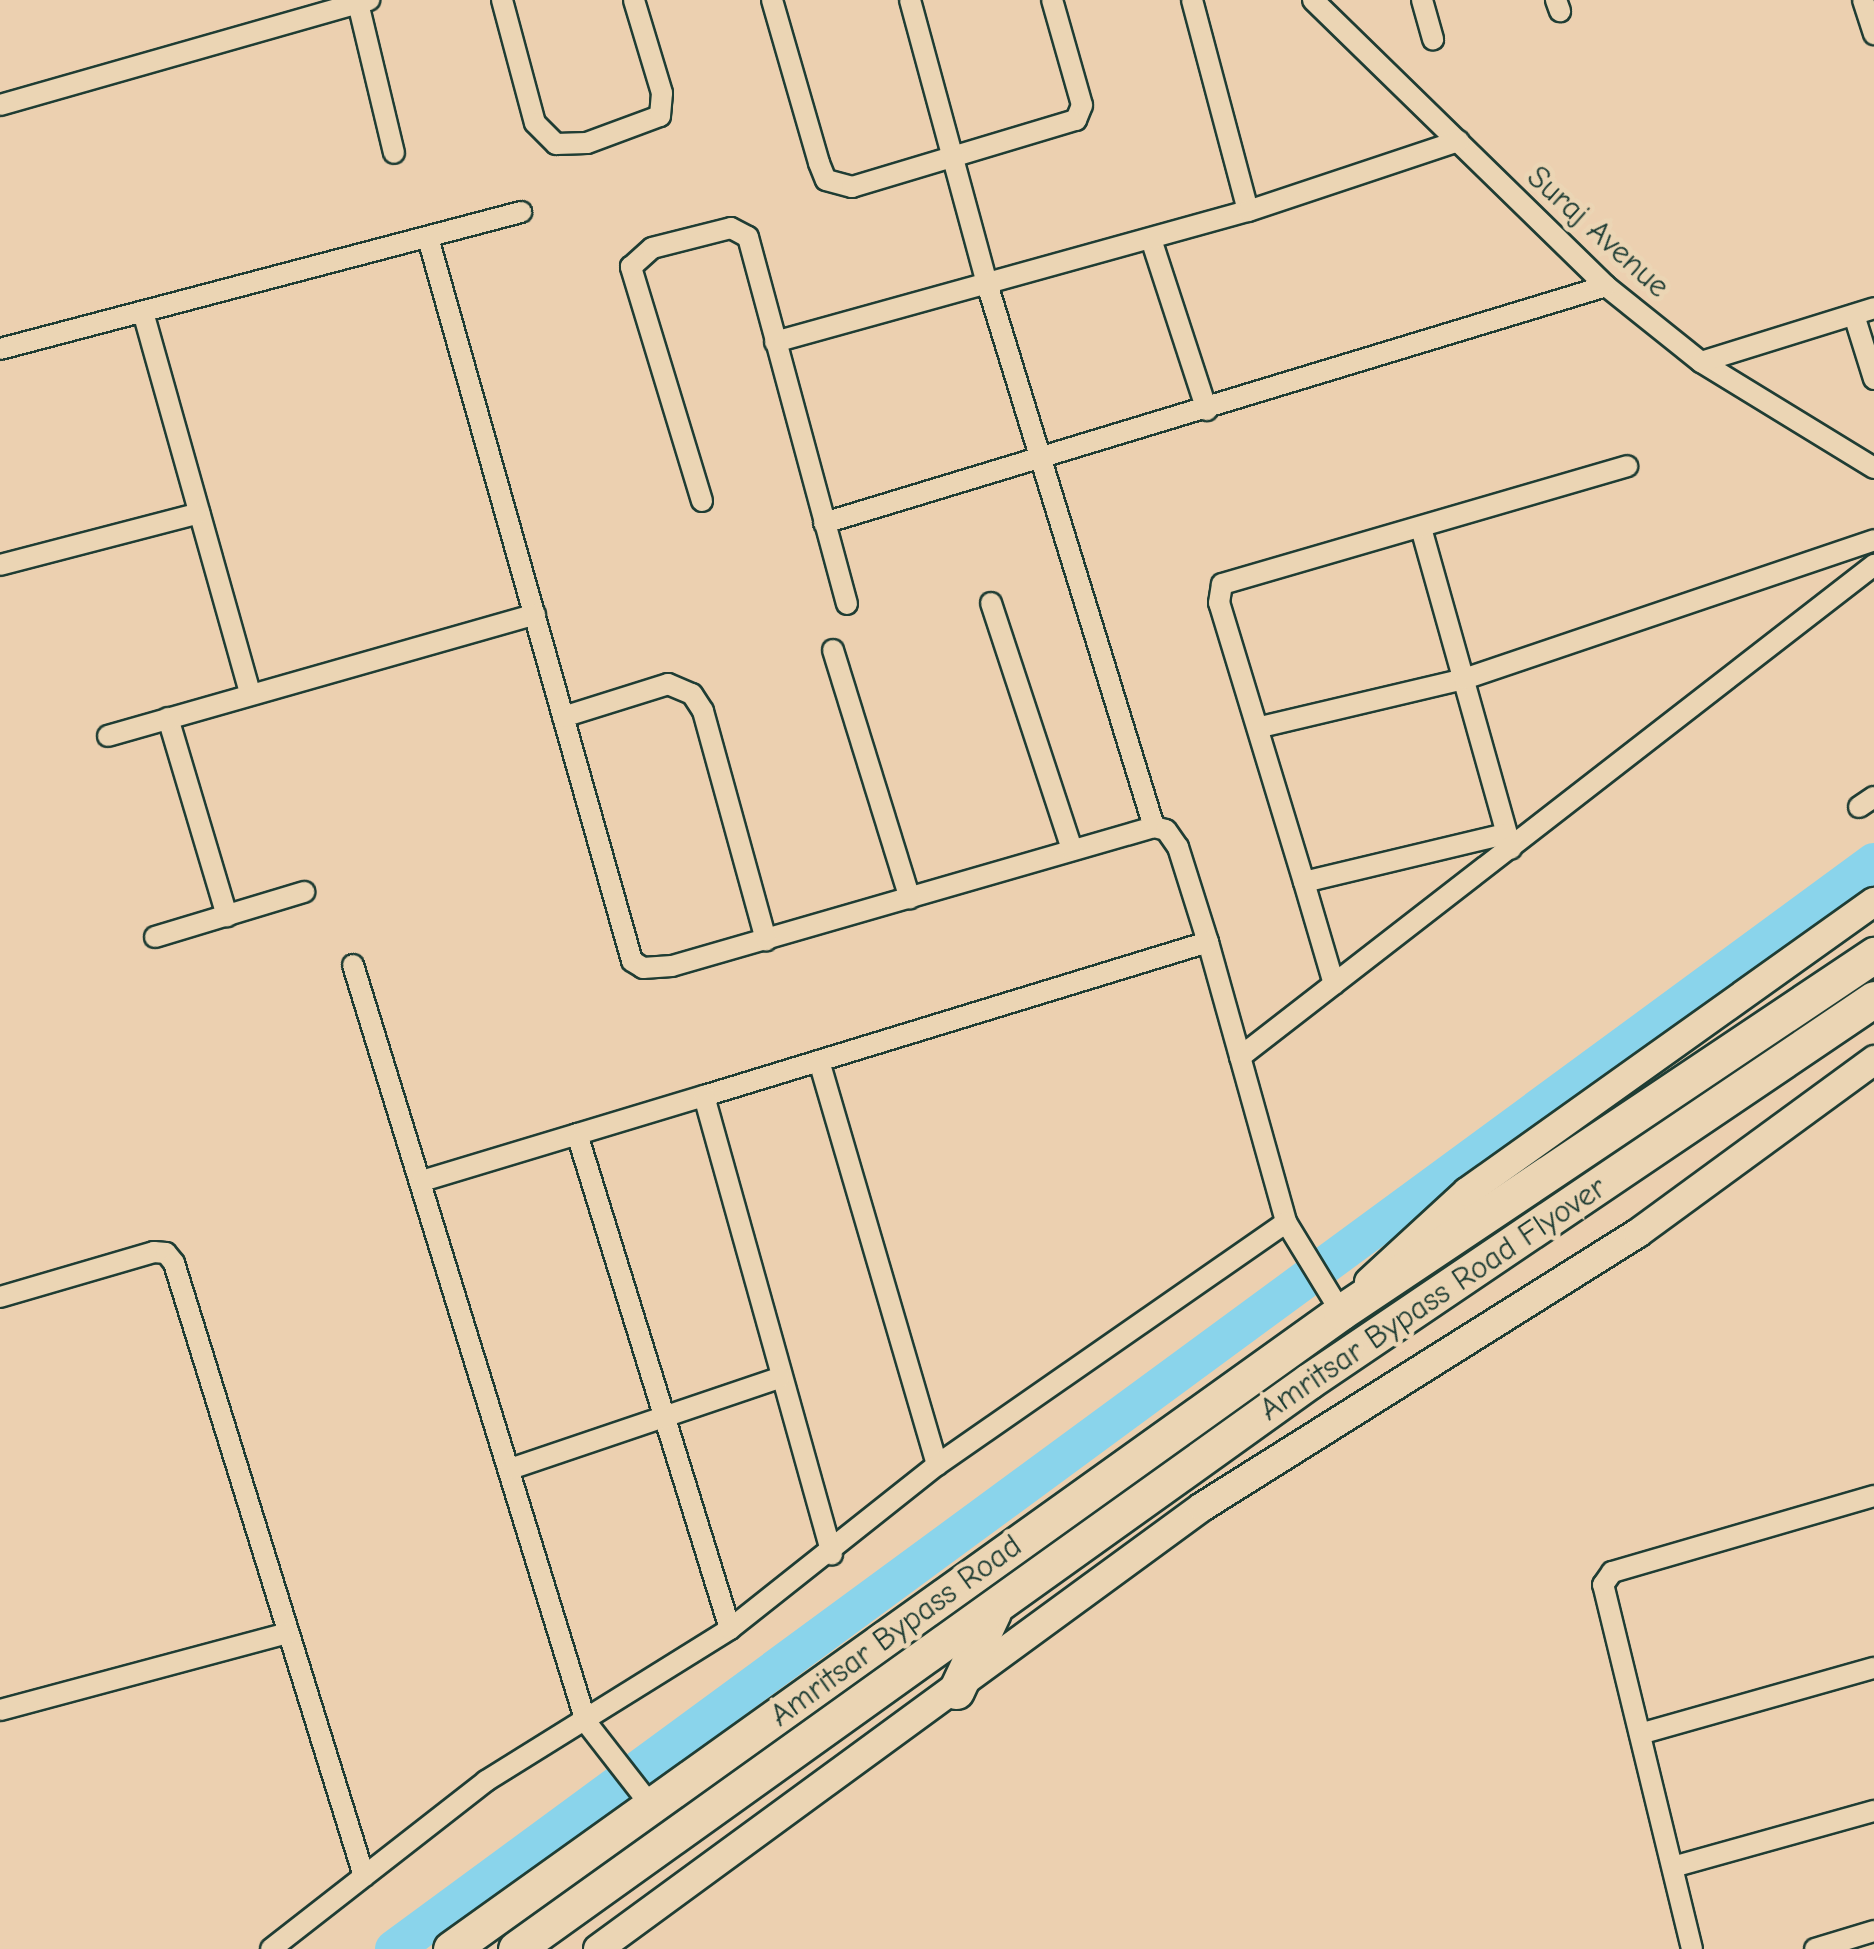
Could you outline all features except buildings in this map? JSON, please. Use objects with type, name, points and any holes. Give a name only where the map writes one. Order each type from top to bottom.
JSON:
[{"type":"highway","name":"Amritsar Bypass Road Flyover","points":[[1342,1312],[1874,955]]},
{"type":"highway","name":"Amritsar Bypass Road Flyover","points":[[996,1606],[1309,1381],[1874,999]]},
{"type":"highway","name":"Amritsar Bypass Road","points":[[451,1949],[1342,1312]]},
{"type":"highway","name":"Amritsar Bypass Road","points":[[516,1949],[996,1606]]},
{"type":"highway","points":[[956,1691],[996,1606]]},
{"type":"street","points":[[502,0],[535,123],[556,144],[586,143],[660,116],[662,93],[634,0]]},
{"type":"street","points":[[772,0],[826,180],[852,187],[954,159],[1079,117],[1082,105],[1052,0]]},
{"type":"street","points":[[910,0],[988,287],[1046,460],[1154,826]]},
{"type":"street","points":[[1192,0],[1248,211]]},
{"type":"street","name":"Suraj Avenue","points":[[1313,0],[1606,286],[1701,362],[1874,468]]},
{"type":"street","points":[[1422,0],[1433,38]]},
{"type":"street","points":[[1863,0],[1874,34]]},
{"type":"street","points":[[0,105],[363,2],[394,153]]},
{"type":"street","points":[[775,342],[988,287],[1248,211],[1459,141]]},
{"type":"street","points":[[0,349],[522,212]]},
{"type":"street","points":[[702,502],[638,294],[634,260],[652,248],[738,229],[748,237],[846,604]]},
{"type":"street","points":[[428,238],[632,961],[657,969],[1154,826],[1166,830],[1178,847],[1208,942],[1286,1222],[1342,1312],[1467,1192],[1874,902]]},
{"type":"street","points":[[1152,238],[1207,410]]},
{"type":"street","points":[[824,523],[1046,460],[1606,286]]},
{"type":"street","points":[[143,312],[250,693]]},
{"type":"street","points":[[1701,362],[1864,312],[1874,378]]},
{"type":"street","points":[[1334,984],[1261,727],[1219,603],[1222,584],[1628,466]]},
{"type":"street","points":[[0,565],[199,514]]},
{"type":"street","points":[[1421,528],[1508,842]]},
{"type":"street","points":[[1261,727],[1464,679],[1874,540]]},
{"type":"street","points":[[1240,1057],[1508,842],[1874,565]]},
{"type":"street","points":[[990,603],[1072,850]]},
{"type":"street","points":[[108,736],[535,614]]},
{"type":"street","points":[[833,650],[910,898]]},
{"type":"street","points":[[563,717],[668,684],[692,694],[703,710],[766,940]]},
{"type":"street","points":[[168,718],[227,916]]},
{"type":"street","points":[[1304,882],[1508,842]]},
{"type":"street","points":[[155,937],[304,892]]},
{"type":"street","points":[[422,1181],[1208,942]]},
{"type":"street","points":[[353,965],[586,1722],[625,1780],[653,1808]]},
{"type":"street","points":[[598,1949],[956,1691],[1202,1507],[1638,1232],[1874,1060]]},
{"type":"street","points":[[819,1061],[937,1465]]},
{"type":"street","points":[[704,1096],[779,1378],[832,1554]]},
{"type":"street","points":[[577,1134],[730,1629]]},
{"type":"street","points":[[272,1949],[486,1781],[730,1629],[832,1554],[937,1465],[1286,1222]]},
{"type":"street","points":[[0,1298],[154,1252],[170,1256],[364,1876]]},
{"type":"street","points":[[510,1469],[662,1414],[779,1378]]},
{"type":"street","points":[[1692,1949],[1603,1594],[1612,1572],[1874,1496]]},
{"type":"street","points":[[0,1710],[288,1633]]},
{"type":"street","points":[[1640,1734],[1874,1668]]},
{"type":"street","points":[[1673,1867],[1874,1811]]},
{"type":"street","points":[[1815,1949],[1874,1931]]},
{"type":"waterway","points":[[394,1949],[1874,862]]}]
